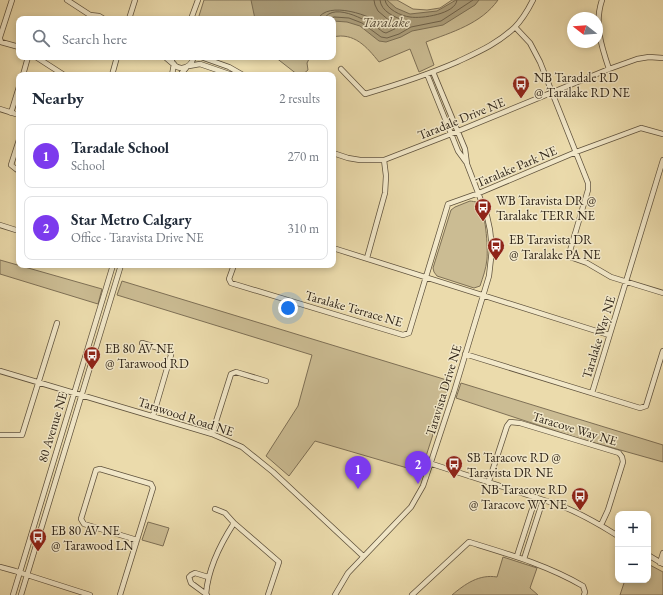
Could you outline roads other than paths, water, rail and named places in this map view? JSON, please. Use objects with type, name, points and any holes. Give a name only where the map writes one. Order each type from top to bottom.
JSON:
[{"type":"street","points":[[12,0],[0,38],[1,42],[16,46]]},
{"type":"street","points":[[67,0],[91,16]]},
{"type":"street","points":[[130,16],[135,0]]},
{"type":"street","points":[[194,16],[198,0]]},
{"type":"street","points":[[341,69],[365,94],[433,72],[483,50],[495,43],[515,27],[533,0]]},
{"type":"street","points":[[602,0],[598,15],[599,38],[609,69]]},
{"type":"street","points":[[515,27],[530,43],[540,62],[589,186],[569,254],[570,257],[587,263],[611,277],[663,293]]},
{"type":"street","name":"Taradale Drive NE","points":[[336,155],[360,160],[384,160],[609,69],[637,59],[649,57],[663,58]]},
{"type":"street","points":[[24,72],[27,60]]},
{"type":"street","points":[[41,60],[59,72]]},
{"type":"street","points":[[113,72],[116,60]]},
{"type":"street","points":[[169,60],[180,68],[200,64],[223,72]]},
{"type":"street","points":[[172,60],[172,72]]},
{"type":"street","points":[[183,72],[193,60]]},
{"type":"street","points":[[209,60],[238,72]]},
{"type":"street","name":"Taravista Drive NE","points":[[433,72],[465,149],[467,164]]},
{"type":"street","name":"Taravista Drive NE","points":[[335,595],[348,573],[411,508],[424,486],[489,276],[492,249],[490,230],[479,193],[467,164],[458,151],[427,74]]},
{"type":"street","points":[[11,113],[16,97]]},
{"type":"street","points":[[0,109],[16,114]]},
{"type":"street","name":"Taralake Park NE","points":[[427,277],[448,204],[479,193],[576,152],[641,128],[663,134]]},
{"type":"street","points":[[16,151],[12,165],[16,170]]},
{"type":"street","points":[[367,258],[385,193],[386,176],[384,160]]},
{"type":"street","name":"Taralake Way NE","points":[[465,354],[592,393],[663,160]]},
{"type":"street","points":[[0,225],[16,230]]},
{"type":"street","points":[[336,249],[610,335]]},
{"type":"street","name":"80 Avenue NE","points":[[13,595],[112,268]]},
{"type":"street","name":"80 Avenue NE","points":[[21,595],[120,268]]},
{"type":"street","name":"Taralake Terrace NE","points":[[233,268],[230,279],[231,283],[403,335],[408,333],[427,277]]},
{"type":"street","points":[[0,435],[22,435],[57,323]]},
{"type":"street","points":[[142,343],[169,351],[171,355],[153,416]]},
{"type":"street","points":[[592,393],[640,408],[646,406],[663,352]]},
{"type":"street","name":"Tarawood Road NE","points":[[0,371],[212,434],[242,447],[273,472],[363,556]]},
{"type":"street","points":[[212,434],[231,374],[236,372],[266,381]]},
{"type":"street","name":"Taracove Way NE","points":[[489,481],[510,422],[520,423],[619,453],[623,462],[602,525]]},
{"type":"street","points":[[432,464],[489,481],[578,513],[602,525],[615,534]]},
{"type":"street","points":[[120,595],[137,540],[153,488],[151,484],[100,469],[96,470],[82,519],[84,524],[137,540]]},
{"type":"street","points":[[517,556],[536,497]]},
{"type":"street","points":[[524,559],[543,500]]},
{"type":"street","points":[[215,509],[225,513],[279,562],[268,595]]},
{"type":"street","points":[[207,594],[208,577],[219,550],[234,522]]},
{"type":"street","points":[[412,595],[469,542],[517,556],[557,572],[582,586],[585,592],[584,595]]},
{"type":"street","points":[[651,557],[662,563],[663,553]]},
{"type":"street","points":[[0,567],[90,595]]},
{"type":"street","points":[[207,594],[191,583],[189,577],[195,572],[208,577]]},
{"type":"water","name":"Taralake","points":[[251,0],[387,0],[396,8],[410,14],[437,11],[456,0],[479,0],[475,5],[443,25],[412,31],[401,37],[386,42],[379,41],[360,26],[347,22],[336,21],[336,16],[254,16]]},
{"type":"place","name":"NB Taradale RD @ Taralake RD NE","points":[[521,99]]},
{"type":"place","name":"WB Taravista DR @ Taralake TERR NE","points":[[483,222]]},
{"type":"place","name":"EB Taravista DR @ Taralake PA NE","points":[[496,261]]},
{"type":"place","name":"EB 80 AV NE @ Tarawood RD","points":[[92,370]]},
{"type":"place","name":"SB Taracove RD @ Taravista DR NE","points":[[454,479]]},
{"type":"place","name":"Star Metro Calgary","points":[[418,484]]},
{"type":"place","name":"Taradale School","points":[[358,489]]},
{"type":"place","name":"NB Taracove RD @ Taracove WY NE","points":[[580,511]]},
{"type":"place","name":"EB 80 AV NE @ Tarawood LN","points":[[38,552]]}]
